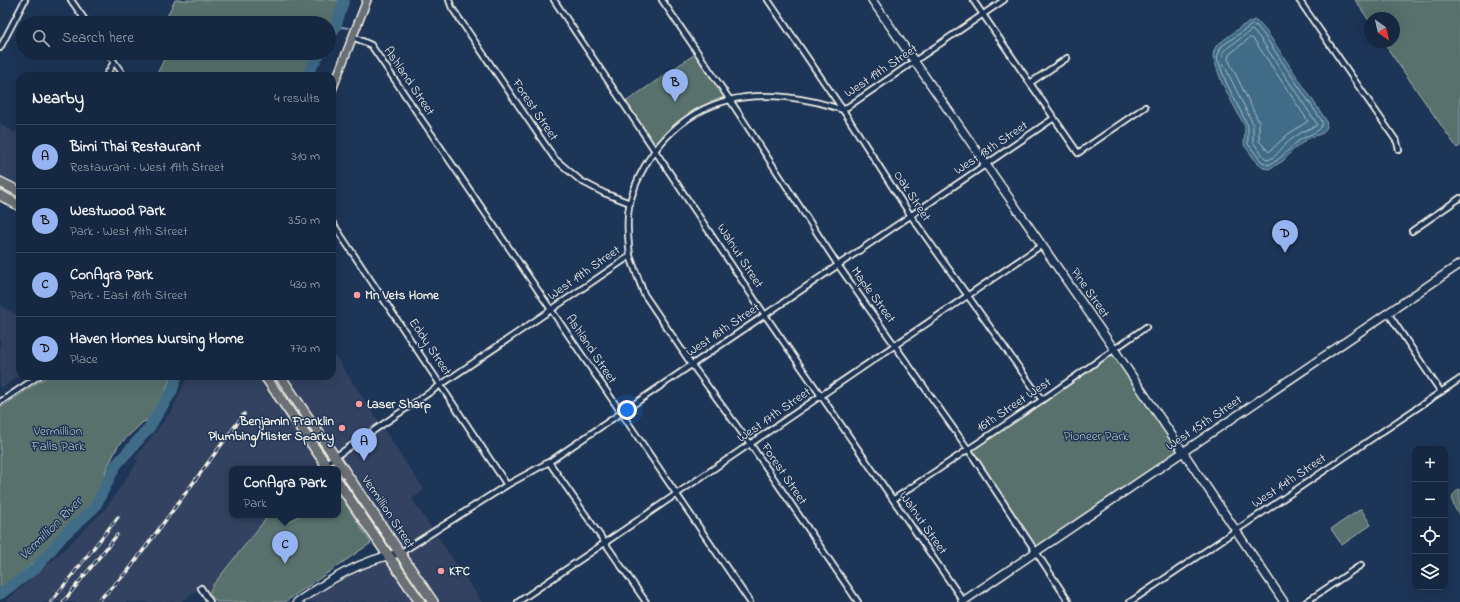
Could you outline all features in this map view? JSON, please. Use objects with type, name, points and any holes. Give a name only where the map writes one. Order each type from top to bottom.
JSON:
[{"type":"highway","points":[[0,182],[16,190]]},
{"type":"highway","points":[[0,195],[16,204]]},
{"type":"highway","points":[[268,380],[328,466]]},
{"type":"highway","name":"Vermillion Street","points":[[283,380],[340,466]]},
{"type":"highway","name":"Vermillion Street","points":[[341,467],[433,602]]},
{"type":"highway","name":"Vermillion Street","points":[[341,486],[420,602]]},
{"type":"main road","points":[[336,80],[367,0]]},
{"type":"street","points":[[17,16],[25,0]]},
{"type":"street","points":[[71,0],[82,16]]},
{"type":"street","name":"Forest Street","points":[[449,0],[452,8],[556,159],[581,181],[604,193],[630,203]]},
{"type":"street","name":"Walnut Street","points":[[554,0],[765,315],[894,499],[963,602]]},
{"type":"street","name":"Maple Street","points":[[662,0],[730,100],[838,266],[968,449],[1032,543],[1035,552],[1069,602]]},
{"type":"street","name":"Oak Street","points":[[768,0],[843,110],[911,216],[1042,400]]},
{"type":"street","name":"Pine Street","points":[[872,0],[1114,349],[1284,602]]},
{"type":"street","points":[[973,0],[1078,153],[1145,107]]},
{"type":"street","name":"West 19th Street","points":[[328,466],[335,458],[630,256],[627,230],[630,203],[640,175],[655,149],[673,130],[689,118],[717,104],[730,100],[768,97],[826,104],[843,110],[1004,0]]},
{"type":"street","points":[[1299,0],[1397,142],[1399,150]]},
{"type":"street","points":[[0,48],[16,17]]},
{"type":"street","name":"Ashland Street","points":[[353,37],[370,45],[750,602]]},
{"type":"street","points":[[1030,83],[1067,58]]},
{"type":"street","points":[[108,72],[114,62],[121,72]]},
{"type":"street","name":"West 18th Street","points":[[400,553],[507,485],[549,462],[1054,118]]},
{"type":"street","points":[[1412,231],[1460,198]]},
{"type":"street","name":"Eddy Street","points":[[336,230],[442,384],[507,485]]},
{"type":"street","name":"West 17th Street","points":[[518,602],[751,445],[1042,245]]},
{"type":"street","name":"Forest Street","points":[[630,256],[644,294],[692,365],[751,445],[858,602]]},
{"type":"street","name":"West 15th Street","points":[[963,602],[1460,264]]},
{"type":"street","points":[[1388,313],[1441,392]]},
{"type":"street","name":"16th Street West","points":[[894,499],[1042,400],[1146,327]]},
{"type":"street","name":"West 14th Street","points":[[1130,602],[1460,379]]},
{"type":"street","points":[[0,402],[33,380]]},
{"type":"street","points":[[549,462],[646,602]]},
{"type":"street","points":[[297,602],[330,580],[364,562],[400,553]]},
{"type":"street","points":[[1306,602],[1361,565]]},
{"type":"street","points":[[201,588],[210,602]]},
{"type":"shaded area","points":[[0,124],[15,133],[16,131],[16,183],[0,175]]},
{"type":"shaded area","points":[[0,305],[16,314],[16,378],[0,389]]},
{"type":"shaded area","points":[[336,357],[424,490],[412,499],[482,602],[433,602],[283,380],[336,380]]},
{"type":"shaded area","points":[[186,380],[262,380],[321,466],[229,466],[229,518],[267,518],[213,585],[207,598],[201,588],[180,602],[5,602],[67,547],[105,509],[138,461],[135,458],[172,410]]},
{"type":"shaded area","points":[[388,555],[420,602],[297,602],[330,580]]},
{"type":"green space","points":[[175,0],[344,0],[336,26],[336,16],[167,16]]},
{"type":"green space","points":[[1355,0],[1460,0],[1460,146],[1457,148],[1387,48],[1400,48],[1400,12],[1364,13]]},
{"type":"green space","points":[[698,52],[730,100],[689,118],[655,149],[624,103]]},
{"type":"green space","points":[[164,60],[316,60],[308,72],[158,72]]},
{"type":"green space","name":"Pioneer Park","points":[[1114,349],[1183,451],[1035,552],[968,449]]},
{"type":"green space","name":"Vermillion Falls Park","points":[[42,380],[170,380],[163,398],[150,420],[143,422],[118,446],[106,470],[103,488],[95,503],[59,538],[50,550],[0,589],[0,408]]},
{"type":"green space","points":[[1460,489],[1460,516],[1453,505],[1452,498]]},
{"type":"green space","points":[[341,497],[371,543],[285,602],[216,602],[209,593],[213,585],[267,518],[280,518],[289,522],[295,518],[341,518]]},
{"type":"green space","points":[[1361,509],[1371,525],[1342,545],[1331,529]]},
{"type":"water","points":[[1254,20],[1267,32],[1326,120],[1327,127],[1323,133],[1307,139],[1292,151],[1283,161],[1269,169],[1263,168],[1258,164],[1244,145],[1245,127],[1222,83],[1213,57],[1214,50],[1217,45],[1242,26]]},
{"type":"waterway","name":"Vermillion River","points":[[336,26],[344,0]]},
{"type":"waterway","points":[[336,26],[348,28]]},
{"type":"waterway","name":"Vermillion River","points":[[308,72],[316,60]]},
{"type":"waterway","name":"Vermillion River","points":[[0,594],[36,568],[63,536],[95,507],[116,465],[149,428],[172,391],[176,380]]},
{"type":"railway","points":[[97,602],[128,571],[244,414]]},
{"type":"railway","points":[[51,602],[118,517]]},
{"type":"railway","points":[[63,602],[117,535]]},
{"type":"place","name":"Westwood Park","points":[[675,102]]},
{"type":"place","name":"Haven Homes Nursing Home","points":[[1285,253]]},
{"type":"place","name":"Mn Vets Home","points":[[357,295]]},
{"type":"place","name":"Laser Sharp","points":[[359,404]]},
{"type":"place","name":"Benjamin Franklin Plumbing/Mister Sparky","points":[[342,428]]},
{"type":"place","name":"Bimi Thai Restaurant","points":[[364,461]]},
{"type":"place","name":"ConAgra Park","points":[[285,564]]},
{"type":"place","name":"KFC","points":[[441,571]]}]
